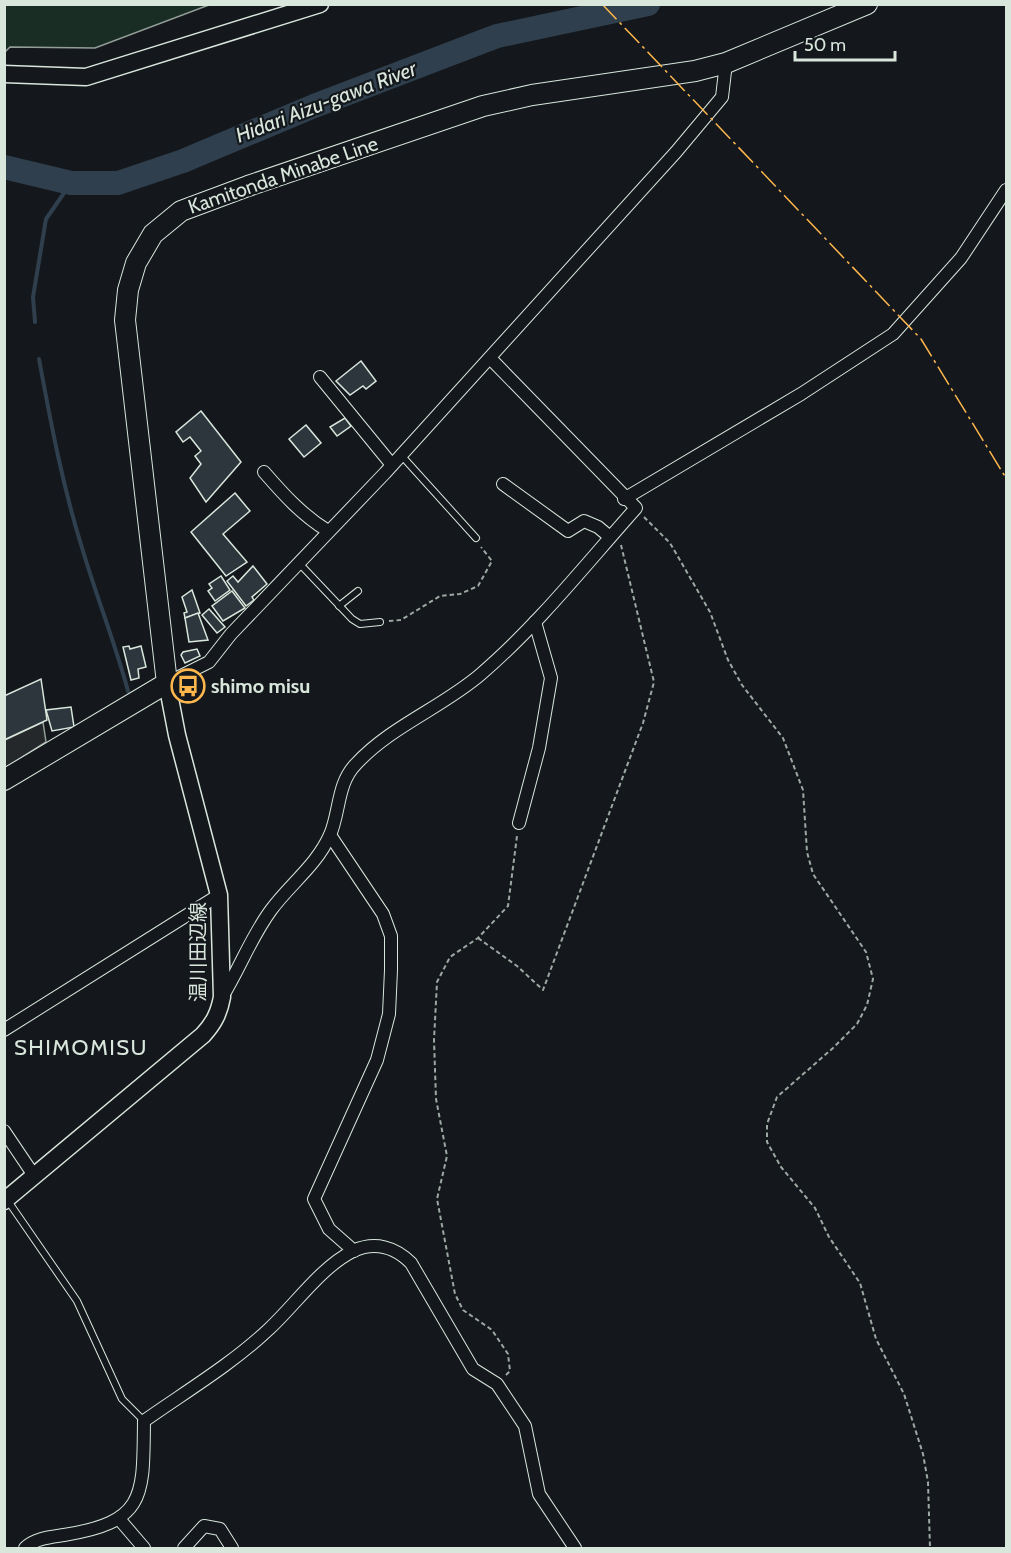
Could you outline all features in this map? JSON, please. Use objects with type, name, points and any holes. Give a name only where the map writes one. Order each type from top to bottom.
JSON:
[{"type":"main road","points":[[4,74],[86,77],[320,4]]},
{"type":"main road","name":"Kamitonda Minabe Line","points":[[167,683],[125,320],[128,290],[136,263],[153,234],[181,211],[483,106],[532,95],[695,71],[726,63],[867,4]]},
{"type":"main road","points":[[4,780],[167,683]]},
{"type":"main road","name":"温川田辺線","points":[[6,1200],[214,1024],[222,997],[219,895],[177,735],[167,683]]},
{"type":"street","points":[[167,683],[208,662],[298,561],[392,465],[676,153],[722,97],[726,63]]},
{"type":"street","points":[[624,499],[888,339],[960,258],[1006,190]]},
{"type":"street","points":[[222,997],[267,916],[308,870],[330,835],[342,784],[354,765],[372,749],[480,675],[535,622],[636,508],[624,499],[490,358]]},
{"type":"street","points":[[320,377],[392,465]]},
{"type":"street","points":[[264,472],[296,509],[307,513],[314,523],[327,531]]},
{"type":"street","points":[[503,484],[568,531],[584,521],[614,533]]},
{"type":"street","points":[[519,823],[539,748],[551,678],[535,622]]},
{"type":"street","points":[[330,835],[383,914],[391,936],[389,1014],[377,1060],[314,1199],[329,1229],[354,1251]]},
{"type":"street","points":[[4,1030],[219,895]]},
{"type":"street","points":[[4,1131],[35,1177]]},
{"type":"street","points":[[25,1548],[45,1538],[83,1532],[120,1520],[130,1509],[143,1480],[144,1421],[268,1331],[331,1266],[354,1251],[382,1245],[399,1251],[411,1263],[473,1369],[497,1384],[525,1426],[539,1494],[575,1548]]},
{"type":"street","points":[[120,1520],[144,1548]]},
{"type":"street","points":[[184,1548],[204,1526],[220,1529],[232,1548]]},
{"type":"lane","points":[[401,455],[476,538]]},
{"type":"lane","points":[[298,561],[339,606],[360,624],[380,622]]},
{"type":"lane","points":[[339,606],[358,591]]},
{"type":"lane","points":[[6,1200],[77,1301],[122,1399],[144,1421]]},
{"type":"path","points":[[636,508],[670,543],[710,612],[728,660],[742,685],[783,738],[803,790],[807,852],[813,874],[866,952],[873,979],[867,1005],[857,1024],[777,1096],[767,1124],[767,1142],[781,1167],[815,1208],[829,1237],[860,1283],[876,1339],[904,1394],[923,1454],[928,1482],[930,1548]]},
{"type":"path","points":[[478,938],[517,966],[543,990],[644,723],[654,682],[614,533]]},
{"type":"path","points":[[380,622],[401,620],[440,596],[460,594],[478,586],[492,561],[476,538]]},
{"type":"path","points":[[497,1384],[510,1371],[508,1354],[492,1330],[463,1310],[455,1294],[437,1198],[447,1156],[436,1099],[434,1041],[437,982],[450,957],[478,938],[508,906],[519,823]]},
{"type":"green space","points":[[5,4],[209,5],[95,48],[10,47],[5,52]]},
{"type":"shaded area","points":[[43,722],[46,742],[5,768],[5,740]]},
{"type":"building","points":[[361,361],[376,381],[366,389],[363,386],[350,395],[336,381]]},
{"type":"building","points":[[201,411],[241,462],[206,502],[190,478],[201,464],[195,456],[201,451],[190,437],[183,442],[176,432]]},
{"type":"building","points":[[345,418],[351,426],[337,436],[330,427]]},
{"type":"building","points":[[306,425],[321,443],[304,457],[289,439]]},
{"type":"building","points":[[235,493],[250,511],[223,534],[247,562],[226,576],[191,532]]},
{"type":"building","points":[[253,566],[267,584],[252,597],[254,600],[246,606],[227,581],[233,576],[238,582]]},
{"type":"building","points":[[221,576],[230,590],[215,601],[208,591],[212,588],[209,584]]},
{"type":"building","points":[[192,590],[200,613],[185,618],[184,613],[187,612],[182,597]]},
{"type":"building","points":[[232,591],[245,608],[223,621],[212,606]]},
{"type":"building","points":[[209,609],[225,627],[217,633],[202,615]]},
{"type":"building","points":[[198,613],[208,640],[189,642],[185,618]]},
{"type":"building","points":[[129,646],[130,649],[141,646],[146,667],[138,669],[139,678],[131,680],[123,647]]},
{"type":"building","points":[[197,649],[200,656],[185,663],[181,655],[183,652]]},
{"type":"building","points":[[41,679],[47,720],[4,740],[4,696]]},
{"type":"building","points":[[71,707],[74,727],[52,731],[46,710]]},
{"type":"waterway","name":"Hidari Aizu-gawa River","points":[[4,167],[71,183],[118,183],[183,161],[314,106],[497,36],[648,4]]},
{"type":"waterway","points":[[35,322],[33,297],[46,219],[71,183]]},
{"type":"waterway","points":[[39,359],[69,504],[128,691]]},
{"type":"power","points":[[602,4],[921,339],[1006,478]]},
{"type":"place","name":"shimo misu","points":[[188,686]]},
{"type":"district","name":"SHIMOMISU","points":[[81,1047]]}]
